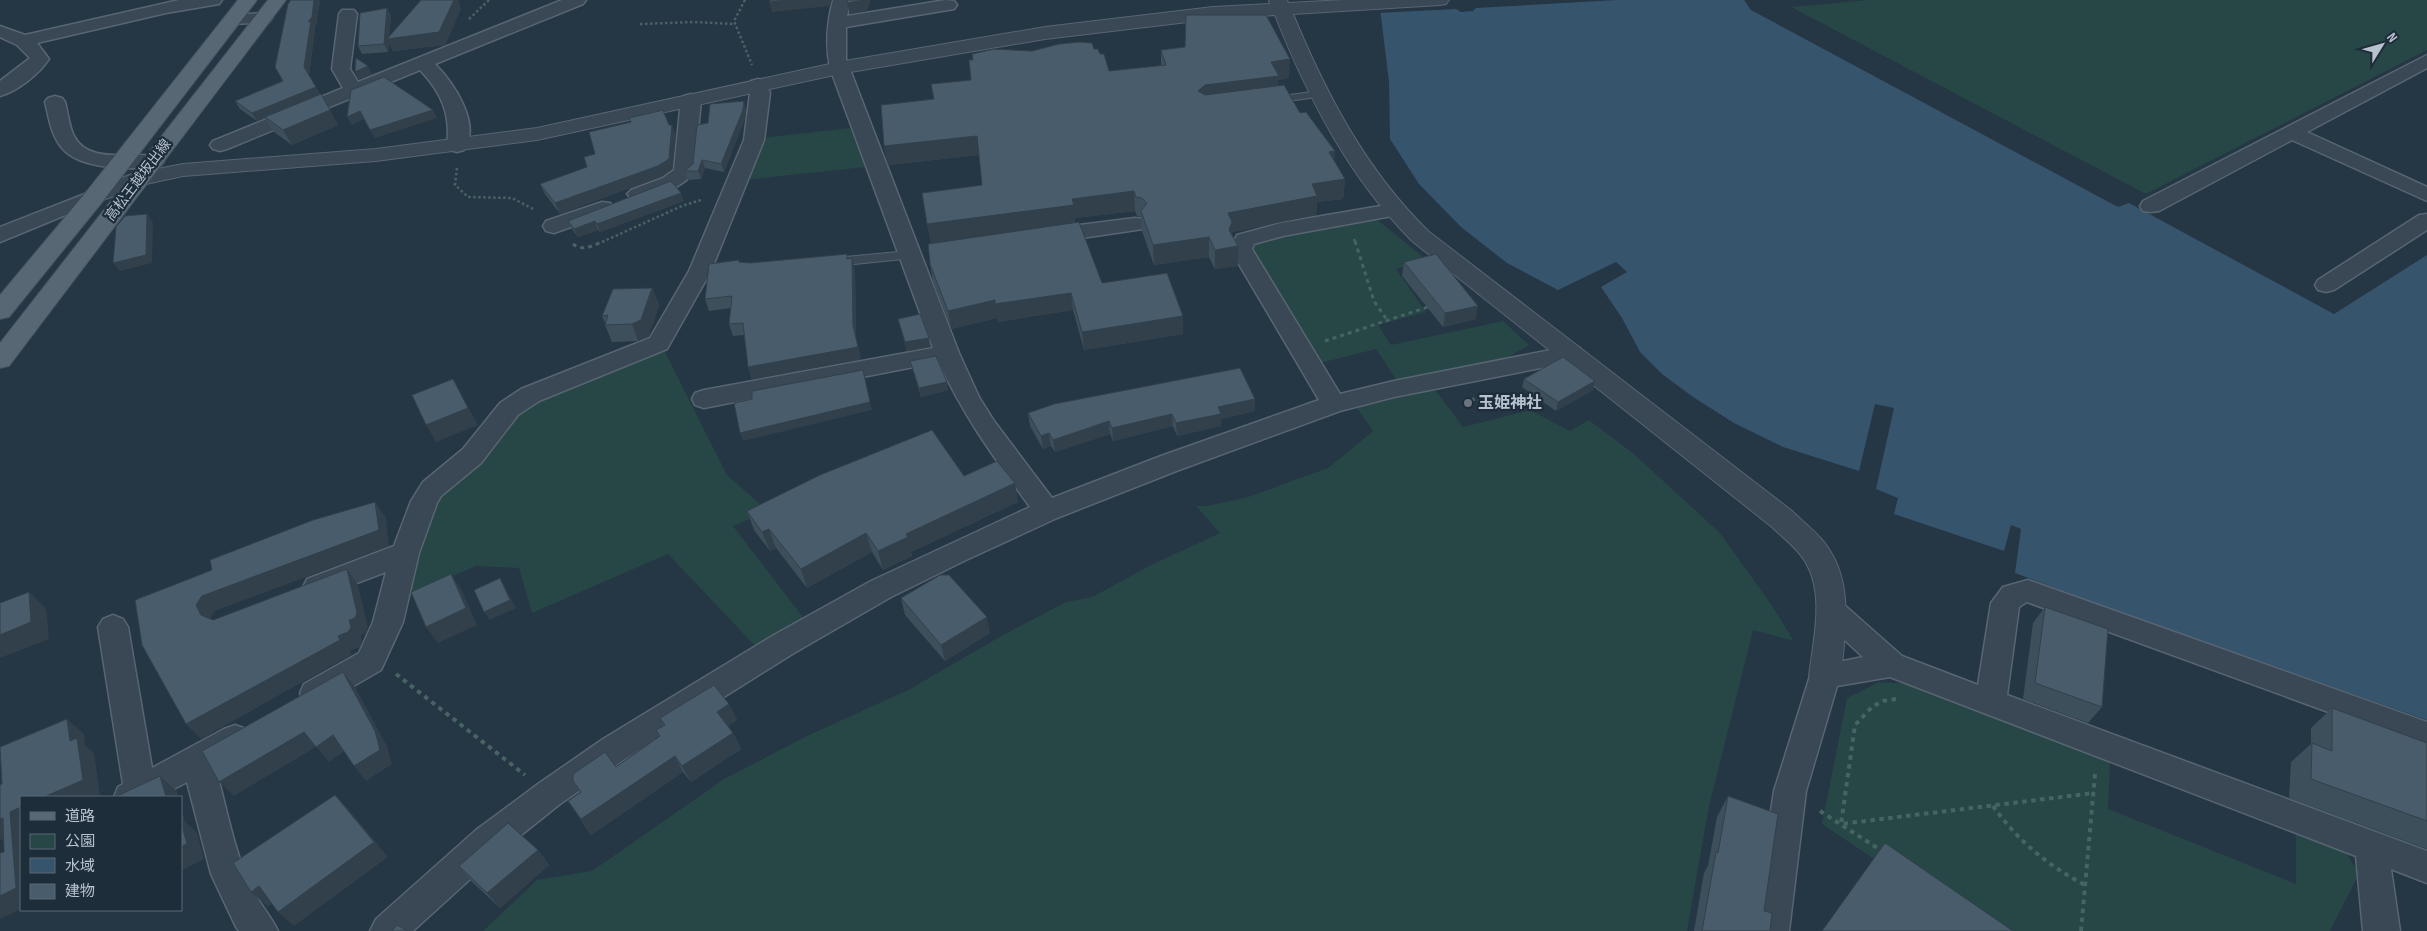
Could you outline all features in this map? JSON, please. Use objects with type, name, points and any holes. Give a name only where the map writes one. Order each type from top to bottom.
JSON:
[{"type":"main road","name":"高松王越坂出線","points":[[0,311],[96,196],[248,0]]},
{"type":"main road","name":"高松王越坂出線","points":[[0,360],[277,0]]},
{"type":"street","points":[[25,40],[60,34],[174,4],[213,0]]},
{"type":"street","points":[[220,145],[577,0]]},
{"type":"street","points":[[842,0],[836,23],[836,56],[839,68],[919,254],[947,353],[985,427],[1047,511]]},
{"type":"street","points":[[0,236],[140,179],[183,170],[328,160],[457,146],[537,134],[839,68],[970,44],[1101,25],[1280,5],[1342,5],[1440,0]]},
{"type":"street","points":[[836,23],[948,4]]},
{"type":"street","points":[[1280,5],[1337,128],[1363,172],[1392,210],[1420,236],[1782,519],[1817,555],[1829,583],[1830,610],[1825,676],[1790,791],[1771,931]]},
{"type":"street","points":[[348,14],[341,69],[353,90]]},
{"type":"street","points":[[234,19],[263,18]]},
{"type":"street","points":[[0,31],[25,40],[34,47],[40,59],[24,74],[0,90]]},
{"type":"street","points":[[2152,206],[2427,61]]},
{"type":"street","points":[[422,62],[439,79],[454,99],[460,131],[457,146]]},
{"type":"street","points":[[295,705],[370,661],[388,622],[405,553],[424,501],[432,489],[472,456],[509,409],[530,395],[659,343],[700,271],[730,194],[754,140],[760,93],[758,85]]},
{"type":"street","points":[[554,226],[670,182],[684,172],[692,100]]},
{"type":"street","points":[[55,102],[65,137],[72,147],[92,157],[121,162],[154,161]]},
{"type":"street","points":[[2292,132],[2427,195]]},
{"type":"street","points":[[1334,404],[1241,249],[1245,240],[1270,232],[1392,210]]},
{"type":"street","points":[[2326,285],[2427,220]]},
{"type":"street","points":[[1027,239],[1135,225]]},
{"type":"street","points":[[704,399],[947,353]]},
{"type":"street","points":[[388,931],[488,841],[549,794],[614,749],[784,644],[881,589],[1047,511],[1170,463],[1334,404],[1394,389],[1571,354]]},
{"type":"street","points":[[289,597],[405,553]]},
{"type":"street","points":[[1992,702],[2005,603],[2013,595],[2028,591],[2427,735]]},
{"type":"street","points":[[1830,610],[1891,665],[2427,867]]},
{"type":"street","points":[[113,627],[136,795],[254,728]]},
{"type":"street","points":[[1825,676],[1891,665]]},
{"type":"street","points":[[198,760],[228,872],[250,920],[260,931]]},
{"type":"street","points":[[2372,846],[2380,929],[2382,931]]},
{"type":"lane","points":[[1265,98],[1319,91]]},
{"type":"lane","points":[[822,263],[919,254]]},
{"type":"path","points":[[745,0],[736,15],[734,24],[749,52],[758,85]]},
{"type":"path","points":[[640,24],[694,22],[734,24]]},
{"type":"path","points":[[457,146],[455,185],[462,194],[468,197],[509,196],[528,203],[578,248],[588,248],[682,206],[730,194]]},
{"type":"path","points":[[1348,219],[1374,301],[1387,320]]},
{"type":"path","points":[[1301,350],[1435,305]]},
{"type":"path","points":[[370,661],[398,674],[549,794]]},
{"type":"path","points":[[1841,824],[1855,725],[1863,714],[1875,704],[1887,699],[1901,699]]},
{"type":"path","points":[[2081,931],[2096,771]]},
{"type":"path","points":[[1790,791],[1891,856]]},
{"type":"path","points":[[1841,824],[2094,793]]},
{"type":"path","points":[[1993,806],[2012,833],[2035,856],[2085,885]]},
{"type":"green space","points":[[1868,0],[2427,0],[2427,50],[2146,194],[1791,7]]},
{"type":"green space","points":[[850,128],[866,167],[742,180],[762,138]]},
{"type":"green space","points":[[1375,218],[1427,260],[1396,269],[1426,312],[1378,325],[1391,345],[1503,321],[1529,345],[1504,359],[1398,382],[1376,349],[1316,364],[1245,251],[1254,243],[1267,236],[1285,231]]},
{"type":"green space","points":[[663,348],[727,475],[768,511],[733,526],[806,621],[758,649],[668,554],[532,613],[519,568],[476,566],[404,596],[433,502],[515,414],[536,400]]},
{"type":"green space","points":[[1434,388],[1463,427],[1530,410],[1570,431],[1589,420],[1634,454],[1720,533],[1771,604],[1794,641],[1753,630],[1709,806],[1687,931],[483,931],[537,880],[592,871],[724,779],[807,736],[910,689],[1001,636],[1066,602],[1092,597],[1153,564],[1220,533],[1196,506],[1207,506],[1248,497],[1328,468],[1373,431],[1357,408]]},
{"type":"green space","points":[[1879,682],[1914,684],[2110,762],[2108,809],[2296,884],[2296,834],[2347,854],[2359,874],[2330,931],[1981,931],[1822,824],[1847,698]]},
{"type":"water","points":[[1379,0],[1744,0],[1751,10],[2118,207],[2129,203],[2334,314],[2427,255],[2427,720],[2130,616],[2015,573],[2021,529],[2011,525],[2004,551],[1894,514],[1898,498],[1876,489],[1894,408],[1875,404],[1859,471],[1783,447],[1734,423],[1693,397],[1662,374],[1640,352],[1622,318],[1601,287],[1627,272],[1616,262],[1558,290],[1507,263],[1461,227],[1419,184],[1390,139],[1389,82]]},
{"type":"pier","points":[[1377,0],[1617,0],[1476,8],[1473,11],[1461,12],[1456,9],[1377,13]]},
{"type":"building","points":[[291,0],[314,0],[312,17],[308,22],[311,21],[304,67],[316,87],[252,113],[235,101],[283,81],[275,67],[288,4]]},
{"type":"building","points":[[421,0],[454,0],[439,32],[387,39]]},
{"type":"building","points":[[770,0],[788,0],[769,2]]},
{"type":"building","points":[[848,0],[865,0],[847,3]]},
{"type":"building","points":[[387,8],[384,44],[358,46],[360,13]]},
{"type":"building","points":[[1186,15],[1266,15],[1290,59],[1271,62],[1279,76],[1205,85],[1198,91],[1205,95],[1284,85],[1300,113],[1306,112],[1335,151],[1329,152],[1345,179],[1312,184],[1317,196],[1228,213],[1232,222],[1229,230],[1238,246],[1215,250],[1209,237],[1153,245],[1141,211],[1147,203],[1142,198],[1136,197],[1134,191],[1072,199],[1074,205],[927,224],[922,193],[982,185],[977,136],[884,146],[881,105],[934,99],[931,84],[971,80],[969,60],[973,60],[972,54],[994,49],[1032,51],[1059,44],[1092,43],[1094,49],[1098,49],[1100,54],[1104,54],[1109,71],[1166,65],[1161,50],[1185,47]]},
{"type":"building","points":[[356,58],[368,66],[355,72]]},
{"type":"building","points":[[384,77],[433,110],[370,130],[360,111],[347,117],[351,90]]},
{"type":"building","points":[[321,94],[330,110],[283,130],[265,117]]},
{"type":"building","points":[[744,101],[743,110],[721,164],[702,160],[698,171],[685,171],[693,164],[697,125],[708,123],[710,104]]},
{"type":"building","points":[[663,110],[669,125],[672,125],[669,159],[658,166],[555,203],[540,184],[587,167],[584,157],[595,154],[589,132],[631,122],[629,118]]},
{"type":"building","points":[[671,181],[681,193],[597,224],[595,221],[574,229],[568,221]]},
{"type":"building","points":[[147,214],[146,255],[113,263],[116,227],[125,216]]},
{"type":"building","points":[[1079,222],[1102,283],[1167,273],[1183,316],[1082,332],[1071,293],[995,304],[995,300],[948,311],[930,264],[928,244]]},
{"type":"building","points":[[847,254],[847,259],[852,258],[853,326],[858,347],[748,367],[743,323],[729,324],[732,296],[705,299],[709,264],[739,260],[739,262],[750,263]]},
{"type":"building","points":[[1436,254],[1478,306],[1445,313],[1404,262]]},
{"type":"building","points":[[652,288],[641,320],[632,324],[605,325],[608,315],[602,316],[613,289]]},
{"type":"building","points":[[920,314],[929,338],[905,342],[898,319]]},
{"type":"building","points":[[936,356],[947,382],[919,388],[910,361]]},
{"type":"building","points":[[1563,357],[1595,381],[1558,402],[1524,379]]},
{"type":"building","points":[[1240,368],[1255,399],[1218,407],[1221,414],[1176,423],[1172,414],[1112,428],[1109,421],[1053,440],[1049,433],[1041,436],[1028,413],[1054,404]]},
{"type":"building","points":[[863,370],[870,402],[740,433],[734,403],[752,399],[752,391]]},
{"type":"building","points":[[453,379],[468,408],[426,425],[412,395]]},
{"type":"building","points":[[932,430],[964,476],[997,461],[1015,483],[906,534],[908,537],[878,551],[866,533],[801,569],[769,529],[762,532],[747,511],[820,475]]},
{"type":"building","points":[[375,502],[379,530],[202,596],[196,605],[201,615],[213,620],[347,569],[357,613],[355,618],[349,620],[351,627],[348,632],[338,636],[340,640],[186,724],[142,645],[135,600],[212,570],[210,560],[313,520]]},
{"type":"building","points":[[451,574],[466,608],[426,627],[411,592]]},
{"type":"building","points":[[940,575],[949,575],[987,617],[941,645],[901,598]]},
{"type":"building","points":[[500,578],[510,600],[484,612],[474,590]]},
{"type":"building","points":[[29,592],[31,622],[0,635],[0,603]]},
{"type":"building","points":[[2045,607],[2108,629],[2102,707],[2035,683]]},
{"type":"building","points":[[343,672],[375,731],[380,750],[354,766],[333,735],[316,747],[304,732],[219,782],[202,751]]},
{"type":"building","points":[[714,685],[729,704],[717,712],[733,733],[682,766],[675,756],[581,819],[568,801],[581,792],[573,781],[573,774],[605,752],[616,767],[660,736],[656,730],[665,725],[660,718]]},
{"type":"building","points":[[2332,708],[2427,743],[2427,821],[2311,779],[2312,743],[2332,751]]},
{"type":"building","points":[[67,719],[70,741],[77,738],[83,780],[46,796],[20,796],[20,807],[10,812],[16,888],[0,896],[0,853],[4,852],[3,818],[0,819],[0,785],[2,784],[0,747]]},
{"type":"building","points":[[160,776],[166,796],[117,796]]},
{"type":"building","points":[[335,795],[374,842],[278,912],[259,886],[251,892],[233,863]]},
{"type":"building","points":[[1728,796],[1778,814],[1764,911],[1772,913],[1770,931],[1702,931]]},
{"type":"building","points":[[508,823],[538,850],[487,893],[459,866]]},
{"type":"building","points":[[182,826],[187,844],[182,846]]},
{"type":"building","points":[[1885,843],[2013,931],[1822,931]]},
{"type":"building","points":[[397,925],[407,931],[392,931]]},
{"type":"place","name":"玉姫神社","points":[[1468,403]]}]
